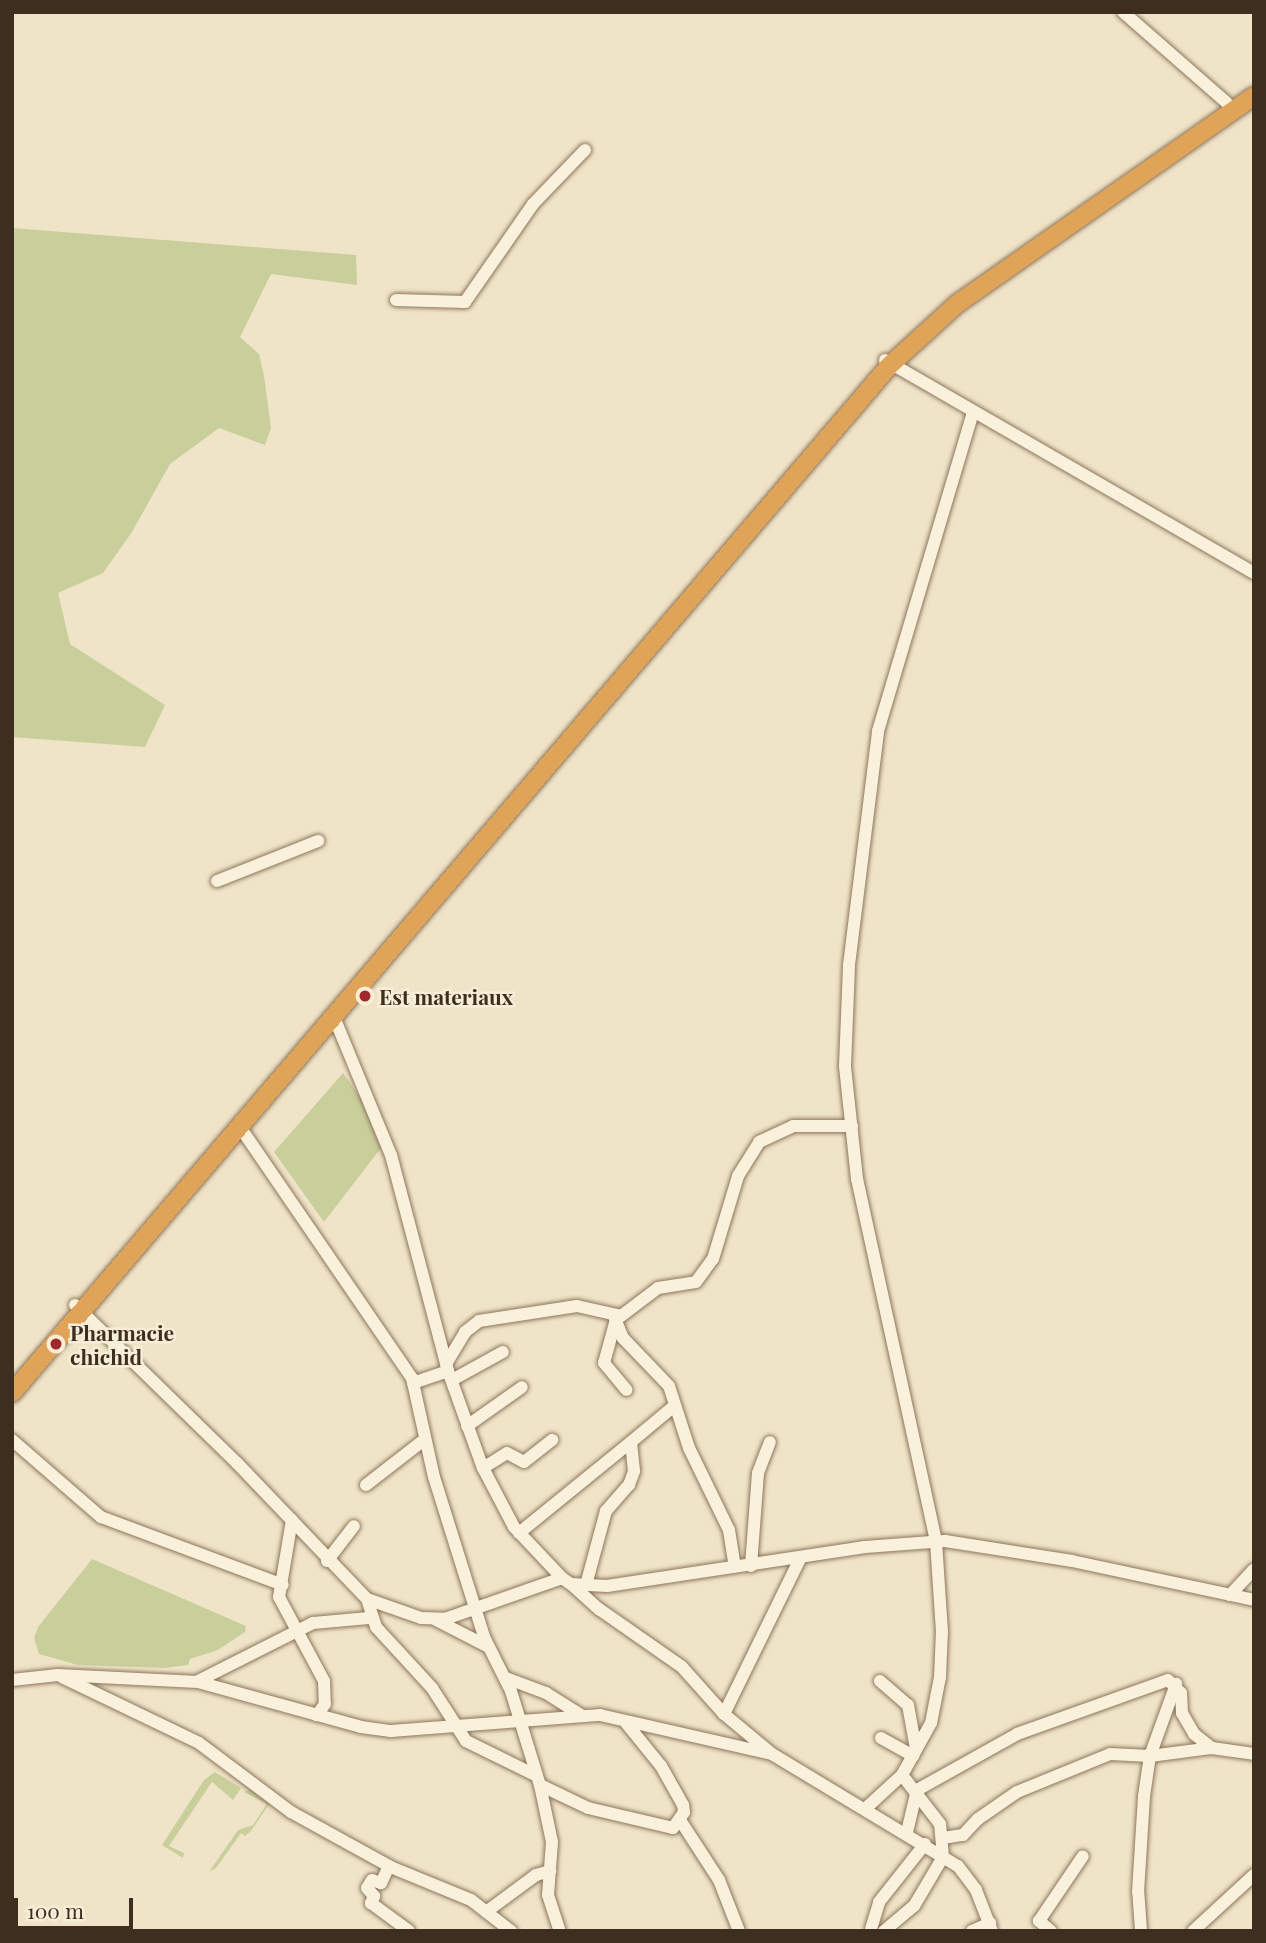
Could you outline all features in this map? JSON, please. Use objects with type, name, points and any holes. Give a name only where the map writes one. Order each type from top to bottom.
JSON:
[{"type":"highway","points":[[12,1394],[79,1308],[887,362],[979,275],[1254,85]]},
{"type":"highway","points":[[12,1379],[240,1127],[887,362],[957,304],[1254,96]]},
{"type":"street","points":[[1123,12],[1227,103]]},
{"type":"street","points":[[396,300],[465,302],[534,204],[584,150]]},
{"type":"street","points":[[887,362],[1254,573]]},
{"type":"street","points":[[865,1809],[902,1774],[914,1753],[931,1723],[940,1677],[936,1541],[878,1287],[852,1126],[845,1066],[849,965],[874,749],[973,412]]},
{"type":"street","points":[[217,881],[318,841]]},
{"type":"street","points":[[334,1017],[360,1073],[391,1155],[448,1371],[467,1426],[483,1468],[519,1533],[566,1581],[599,1609],[682,1667],[724,1714],[772,1754],[829,1792],[907,1832],[962,1870],[991,1927],[972,1931]]},
{"type":"street","points":[[448,1371],[465,1332],[479,1321],[577,1306],[615,1319],[658,1288],[696,1282],[713,1259],[738,1176],[768,1134],[805,1124],[852,1126]]},
{"type":"street","points":[[240,1127],[391,1342],[413,1383],[425,1439],[489,1647],[506,1678],[538,1780],[552,1842],[550,1905],[561,1931]]},
{"type":"street","points":[[79,1308],[292,1520],[327,1561],[367,1599],[436,1620],[489,1647]]},
{"type":"street","points":[[615,1319],[604,1363],[627,1390]]},
{"type":"street","points":[[615,1319],[623,1338],[661,1373],[673,1407],[729,1530],[735,1567]]},
{"type":"street","points":[[413,1383],[503,1352]]},
{"type":"street","points":[[467,1426],[522,1387]]},
{"type":"street","points":[[519,1533],[673,1407]]},
{"type":"street","points":[[366,1485],[425,1439]]},
{"type":"street","points":[[12,1440],[101,1517],[283,1585]]},
{"type":"street","points":[[483,1468],[507,1453],[524,1462],[552,1440]]},
{"type":"street","points":[[586,1585],[606,1511],[629,1485],[634,1471],[631,1442]]},
{"type":"street","points":[[751,1566],[758,1474],[770,1442]]},
{"type":"street","points":[[292,1520],[279,1597],[295,1632],[305,1643],[324,1681],[325,1704],[317,1715]]},
{"type":"street","points":[[327,1561],[354,1526]]},
{"type":"street","points":[[436,1620],[566,1581],[586,1585],[936,1541],[1072,1561],[1254,1600]]},
{"type":"street","points":[[724,1714],[800,1559]]},
{"type":"street","points":[[1230,1595],[1254,1569]]},
{"type":"street","points":[[367,1599],[369,1618],[389,1646],[432,1688],[471,1745],[588,1808],[673,1828],[685,1810],[675,1788],[626,1723]]},
{"type":"street","points":[[198,1682],[313,1623],[369,1618]]},
{"type":"street","points":[[12,1680],[58,1675],[198,1682],[317,1715],[391,1731],[580,1714],[772,1754]]},
{"type":"street","points":[[58,1675],[199,1743],[290,1812],[389,1866],[448,1888],[511,1931]]},
{"type":"street","points":[[506,1678],[546,1693],[580,1714]]},
{"type":"street","points":[[907,1832],[916,1790],[1017,1734],[1168,1680],[1176,1684],[1188,1723],[1212,1748]]},
{"type":"street","points":[[880,1681],[908,1705],[914,1753]]},
{"type":"street","points":[[1141,1931],[1138,1892],[1150,1756],[1176,1684]]},
{"type":"street","points":[[881,1738],[914,1753]]},
{"type":"street","points":[[943,1838],[963,1835],[978,1819],[1017,1792],[1110,1754],[1150,1756],[1212,1748],[1254,1754]]},
{"type":"street","points":[[874,1930],[914,1906],[943,1857],[940,1824],[902,1774]]},
{"type":"street","points":[[680,1820],[719,1880],[739,1931]]},
{"type":"street","points":[[874,1930],[879,1902],[925,1844]]},
{"type":"street","points":[[1051,1931],[1039,1920],[1083,1856]]},
{"type":"street","points":[[389,1866],[381,1883],[372,1880],[367,1888],[374,1896],[371,1903],[409,1931]]},
{"type":"street","points":[[486,1912],[536,1875],[550,1871]]},
{"type":"street","points":[[1193,1931],[1254,1875]]},
{"type":"green space","points":[[12,228],[356,255],[357,285],[271,274],[240,337],[259,354],[271,428],[265,445],[219,428],[170,464],[132,532],[103,573],[58,593],[70,644],[165,705],[145,747],[12,737]]},
{"type":"green space","points":[[343,1073],[362,1100],[381,1148],[324,1222],[274,1152]]},
{"type":"green space","points":[[92,1559],[246,1626],[245,1632],[218,1650],[190,1659],[188,1665],[165,1668],[78,1665],[39,1654],[34,1638],[38,1627]]},
{"type":"green space","points":[[215,1772],[241,1788],[233,1800],[212,1782],[169,1846],[184,1853],[183,1858],[162,1845],[204,1780]]},
{"type":"green space","points":[[253,1788],[270,1803],[251,1831],[245,1836],[241,1833],[216,1868],[209,1872],[238,1830],[253,1825],[267,1804],[244,1792]]},
{"type":"place","name":"Est materiaux","points":[[365,996]]},
{"type":"place","name":"Pharmacie chichid","points":[[56,1344]]}]
